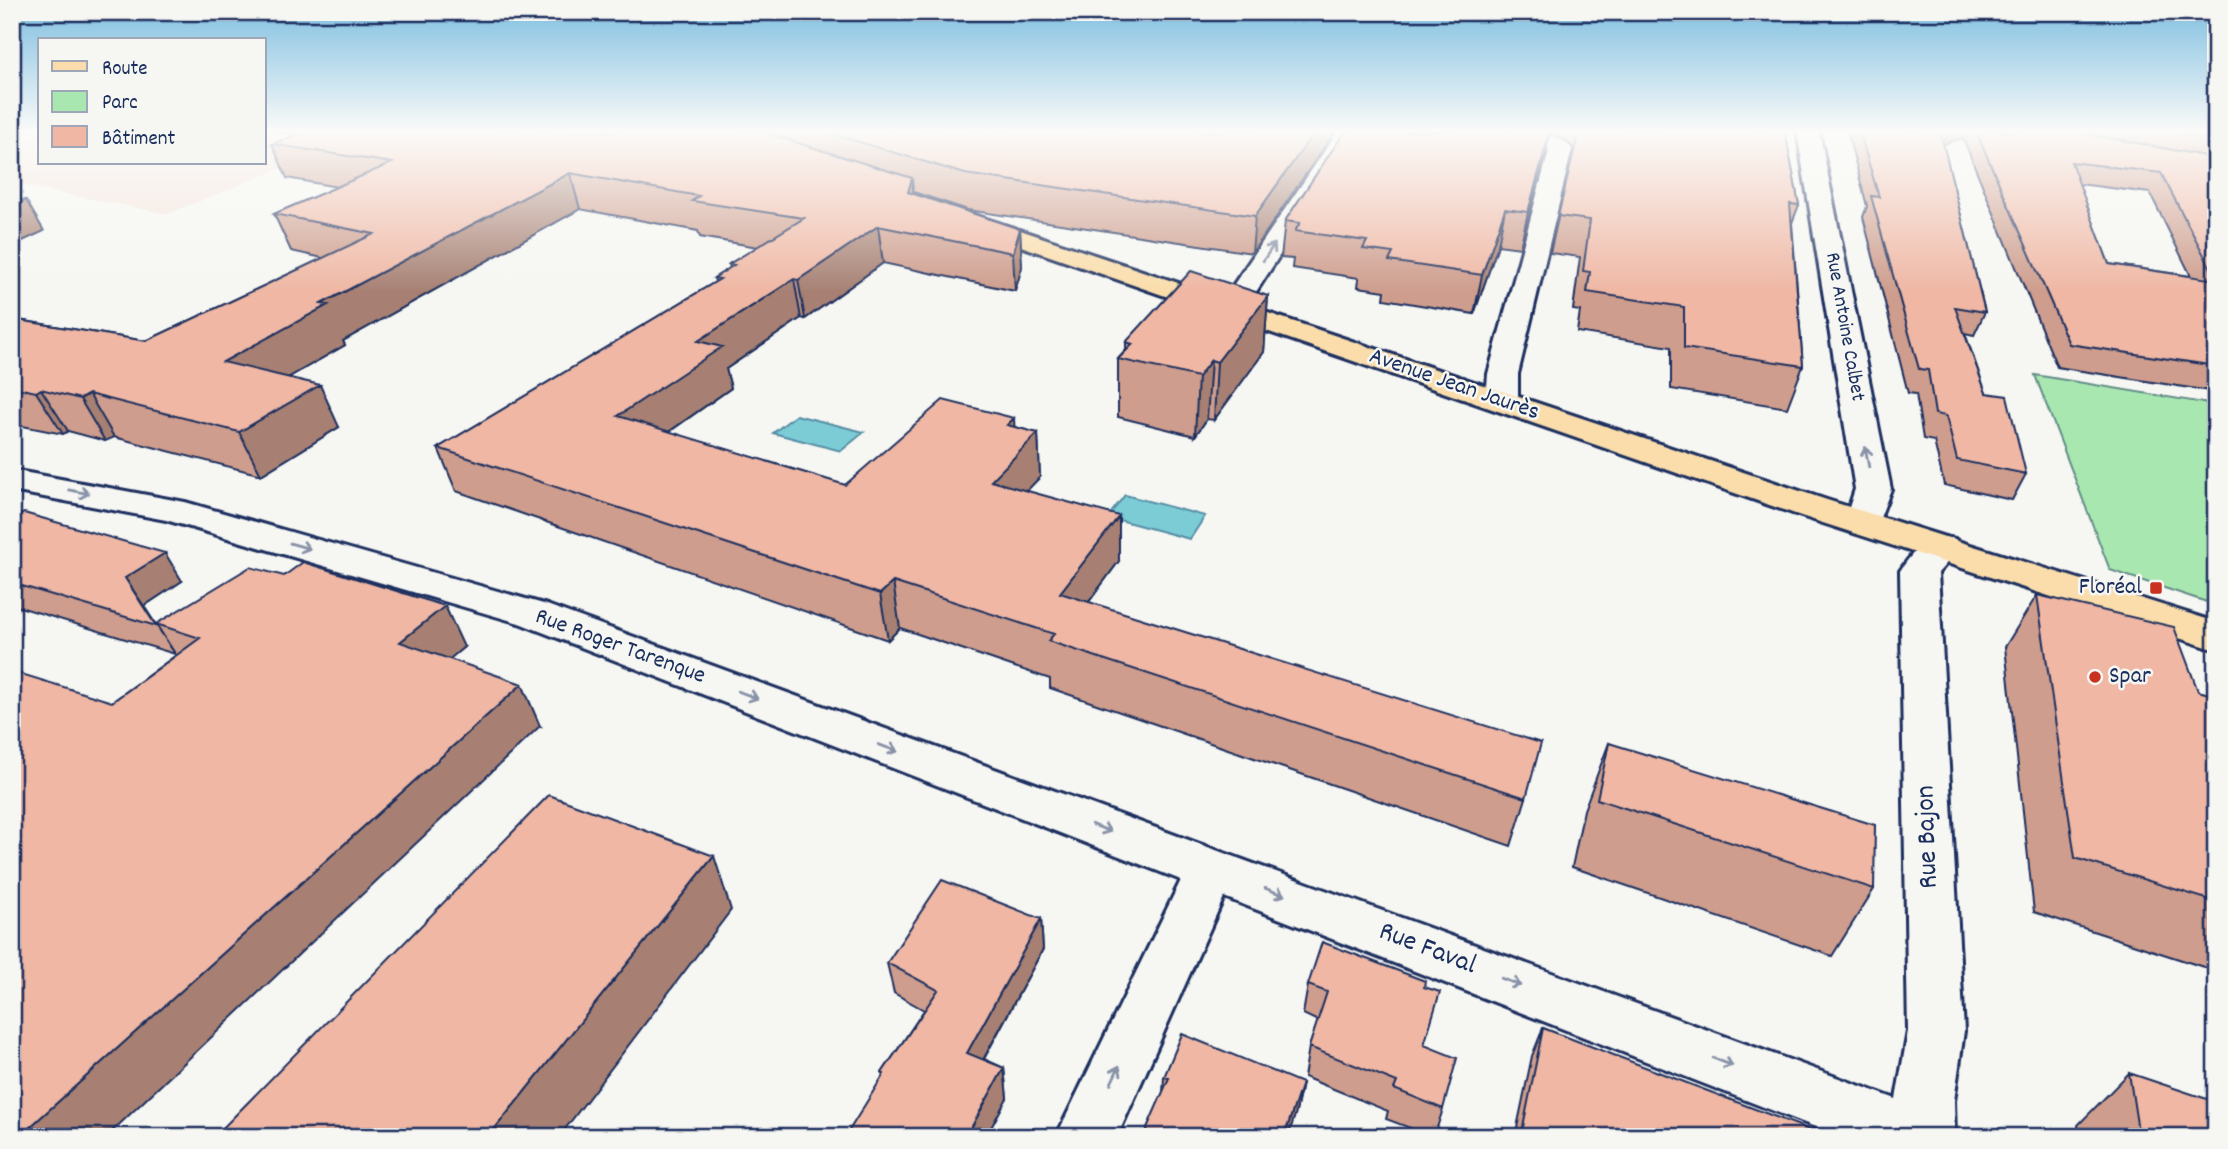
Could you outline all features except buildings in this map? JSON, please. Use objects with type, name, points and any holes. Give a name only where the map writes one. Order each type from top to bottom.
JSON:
[{"type":"main road","name":"Avenue Jean Jaurès","points":[[944,212],[1862,523],[2216,636]]},
{"type":"street","points":[[1231,309],[1313,185]]},
{"type":"street","points":[[1502,400],[1503,374],[1552,185]]},
{"type":"street","name":"Rue Antoine Calbet","points":[[1818,185],[1873,489],[1862,523]]},
{"type":"street","name":"Rue Roger Tarenque","points":[[12,480],[184,513],[533,614],[1211,870]]},
{"type":"street","name":"Rue Bajon","points":[[1925,1137],[1925,1101],[1936,1031],[1919,571],[1942,547]]},
{"type":"street","points":[[1086,1137],[1211,870]]},
{"type":"street","name":"Rue Faval","points":[[1211,870],[1918,1137]]},
{"type":"shaded area","points":[[20,185],[240,185],[167,214]]},
{"type":"green space","points":[[2035,375],[2216,405],[2216,605],[2110,570]]},
{"type":"water","points":[[796,415],[864,432],[841,451],[773,433]]},
{"type":"water","points":[[1125,495],[1205,516],[1190,539],[1108,517]]},
{"type":"place","name":"Floréal","points":[[2156,588]]},
{"type":"place","name":"Spar","points":[[2095,677]]}]
